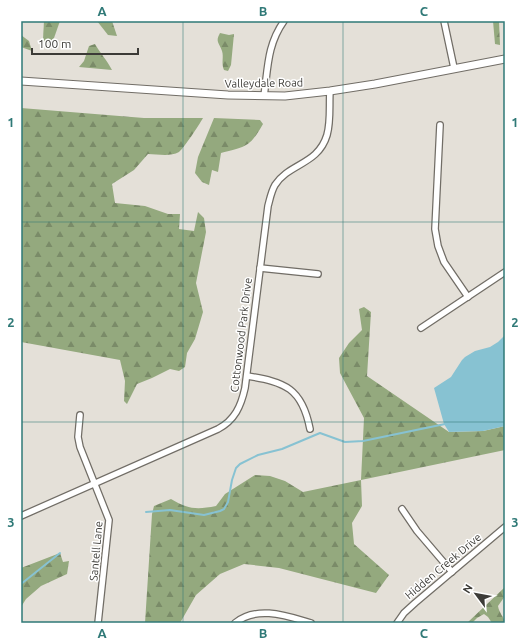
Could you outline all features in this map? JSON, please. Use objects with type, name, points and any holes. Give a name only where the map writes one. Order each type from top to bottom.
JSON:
[{"type":"street","points":[[264,96],[269,52],[276,32],[284,21]]},
{"type":"street","points":[[444,21],[454,68]]},
{"type":"street","name":"Valleydale Road","points":[[21,81],[228,95],[285,96],[375,84],[505,59]]},
{"type":"street","name":"Cottonwood Park Drive","points":[[21,516],[218,429],[227,424],[233,418],[240,407],[246,376],[271,192],[280,178],[294,168],[308,161],[320,149],[328,133],[330,91]]},
{"type":"street","points":[[440,125],[435,229],[438,246],[444,262],[468,297]]},
{"type":"street","points":[[260,268],[318,274]]},
{"type":"street","points":[[421,328],[505,272]]},
{"type":"street","points":[[246,376],[269,379],[279,382],[289,388],[300,401],[306,412],[310,429]]},
{"type":"street","name":"Santell Lane","points":[[80,415],[78,441],[109,520],[98,623]]},
{"type":"street","points":[[402,509],[417,531],[452,572]]},
{"type":"street","name":"Hidden Creek Drive","points":[[397,623],[404,613],[415,603],[505,527]]},
{"type":"street","points":[[235,623],[248,616],[266,613],[290,617],[311,623]]},
{"type":"green space","points":[[44,21],[60,21],[54,38],[47,44],[43,39]]},
{"type":"green space","points":[[97,21],[112,21],[117,36],[108,35]]},
{"type":"green space","points":[[493,21],[499,21],[500,45],[495,44]]},
{"type":"green space","points":[[220,33],[229,35],[234,34],[231,65],[228,71],[224,70],[223,67],[223,53],[218,40]]},
{"type":"green space","points":[[21,35],[29,41],[32,51],[21,47]]},
{"type":"green space","points":[[95,44],[112,70],[79,67],[84,61],[89,46]]},
{"type":"green space","points":[[21,108],[144,118],[203,118],[179,152],[168,155],[148,154],[134,170],[112,184],[115,203],[145,206],[168,214],[180,214],[179,229],[194,231],[198,212],[204,218],[206,232],[196,283],[203,312],[195,339],[187,353],[185,367],[179,371],[170,369],[137,384],[127,404],[124,401],[125,381],[120,360],[21,342]]},
{"type":"green space","points":[[214,118],[260,120],[263,124],[251,142],[242,147],[221,153],[218,172],[212,170],[209,185],[202,182],[195,173],[198,157]]},
{"type":"green space","points":[[364,307],[371,312],[367,376],[449,432],[483,431],[505,426],[505,450],[361,480],[364,418],[340,373],[339,358],[349,343],[362,330],[359,309]]},
{"type":"green space","points":[[255,475],[270,476],[285,481],[303,492],[361,480],[362,506],[352,523],[354,544],[389,575],[376,593],[279,568],[244,564],[220,574],[196,595],[180,623],[145,623],[152,514],[154,506],[171,499],[192,508],[216,506],[225,494]]},
{"type":"green space","points":[[60,553],[63,562],[69,561],[67,574],[41,586],[26,599],[21,607],[21,568]]},
{"type":"green space","points":[[505,587],[505,596],[498,606],[505,623],[492,623],[484,614],[472,623],[467,623]]},
{"type":"water","points":[[505,335],[505,426],[483,431],[449,432],[444,424],[434,388],[451,377],[465,357],[475,351],[490,347]]},
{"type":"waterway","points":[[146,512],[170,510],[204,515],[220,511],[224,509],[228,502],[232,480],[236,468],[240,464],[258,455],[282,449],[320,433],[345,442],[363,441],[445,424]]},
{"type":"waterway","points":[[21,584],[60,553]]}]
